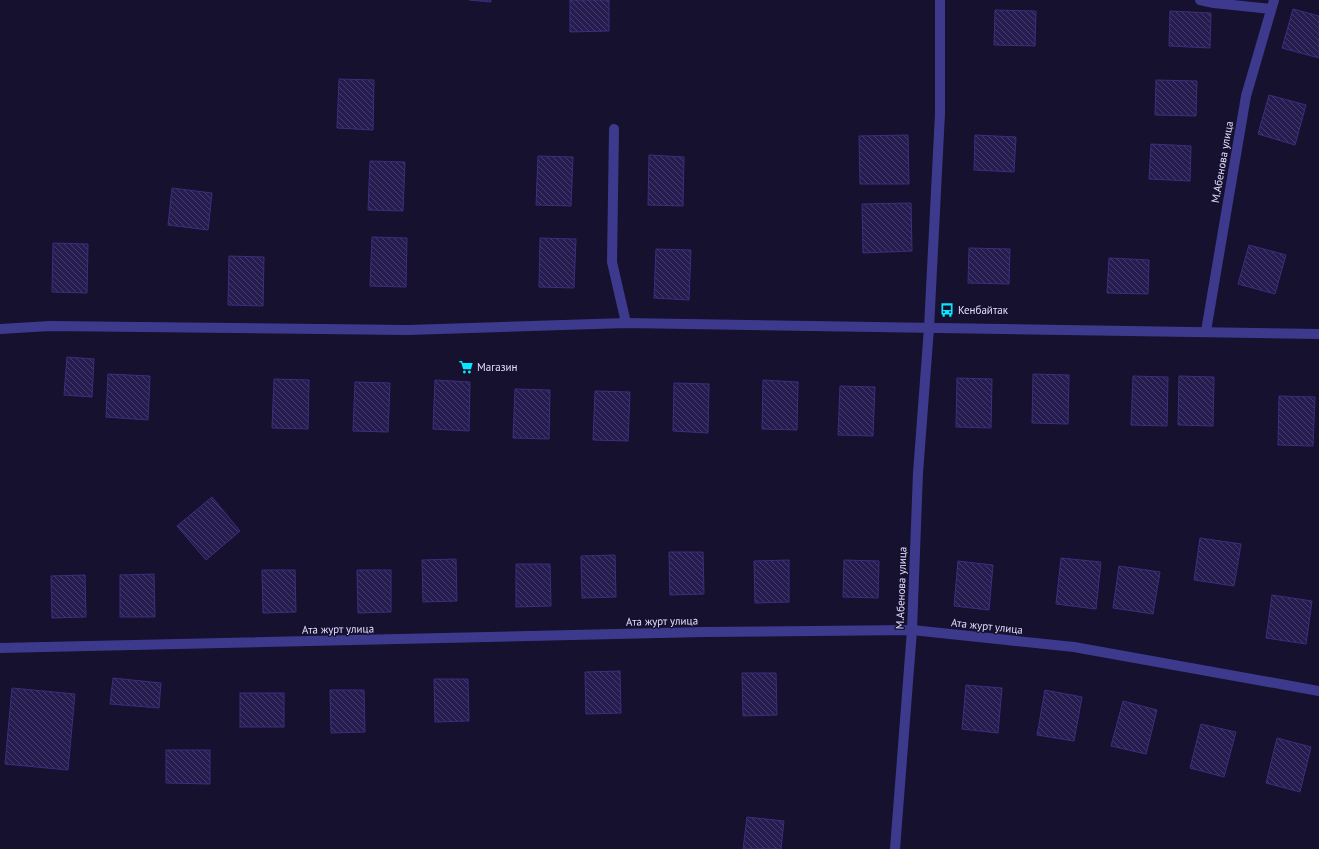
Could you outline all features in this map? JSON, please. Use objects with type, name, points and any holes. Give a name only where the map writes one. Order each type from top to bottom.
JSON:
[{"type":"street","name":"М.Абенова улица","points":[[895,849],[912,630],[918,473],[929,328],[940,113],[940,0]]},
{"type":"street","points":[[1200,0],[1214,3],[1273,5]]},
{"type":"street","name":"М.Абенова улица","points":[[1206,331],[1246,96],[1273,5]]},
{"type":"street","points":[[614,129],[612,262],[626,323]]},
{"type":"street","points":[[0,329],[50,326],[408,330],[626,323],[1206,331],[1319,334]]},
{"type":"street","name":"Ата журт улица","points":[[0,648],[695,633],[912,630],[1074,647],[1319,691]]},
{"type":"building","points":[[469,0],[491,0],[491,2]]},
{"type":"building","points":[[570,0],[609,0],[609,31],[570,32]]},
{"type":"building","points":[[1293,9],[1319,16],[1319,58],[1282,48]]},
{"type":"building","points":[[995,10],[1036,11],[1035,46],[994,45]]},
{"type":"building","points":[[1170,11],[1211,13],[1210,48],[1169,46]]},
{"type":"building","points":[[339,79],[374,80],[373,130],[337,128]]},
{"type":"building","points":[[1156,80],[1197,81],[1196,116],[1155,115]]},
{"type":"building","points":[[1269,95],[1306,105],[1295,145],[1258,134]]},
{"type":"building","points":[[908,135],[909,184],[860,184],[859,136]]},
{"type":"building","points":[[975,135],[1016,137],[1014,172],[974,170]]},
{"type":"building","points":[[1151,144],[1191,146],[1190,181],[1149,179]]},
{"type":"building","points":[[649,155],[684,157],[683,206],[648,205]]},
{"type":"building","points":[[538,156],[573,157],[571,206],[536,205]]},
{"type":"building","points":[[370,161],[405,162],[403,211],[368,210]]},
{"type":"building","points":[[172,188],[212,193],[208,230],[168,225]]},
{"type":"building","points":[[911,203],[912,251],[863,253],[862,204]]},
{"type":"building","points":[[372,237],[407,238],[406,287],[370,286]]},
{"type":"building","points":[[540,238],[576,239],[574,288],[539,287]]},
{"type":"building","points":[[53,243],[88,244],[87,293],[52,292]]},
{"type":"building","points":[[1249,245],[1286,255],[1275,294],[1238,284]]},
{"type":"building","points":[[969,248],[1010,249],[1009,284],[968,283]]},
{"type":"building","points":[[656,249],[691,250],[689,300],[654,298]]},
{"type":"building","points":[[229,256],[264,257],[263,306],[228,305]]},
{"type":"building","points":[[1109,258],[1149,260],[1148,294],[1107,293]]},
{"type":"building","points":[[67,357],[94,359],[92,397],[64,395]]},
{"type":"building","points":[[108,374],[150,376],[148,420],[106,417]]},
{"type":"building","points":[[1033,374],[1069,375],[1068,424],[1032,423]]},
{"type":"building","points":[[1133,376],[1168,377],[1167,426],[1131,425]]},
{"type":"building","points":[[1179,376],[1214,377],[1213,426],[1178,425]]},
{"type":"building","points":[[957,378],[992,379],[991,428],[956,427]]},
{"type":"building","points":[[274,379],[309,380],[308,429],[272,428]]},
{"type":"building","points":[[435,380],[470,382],[469,431],[433,429]]},
{"type":"building","points":[[763,380],[798,382],[797,430],[762,429]]},
{"type":"building","points":[[355,382],[390,383],[388,432],[353,431]]},
{"type":"building","points":[[674,383],[709,384],[708,433],[673,431]]},
{"type":"building","points":[[840,386],[875,387],[873,436],[838,435]]},
{"type":"building","points":[[515,389],[550,390],[549,439],[513,438]]},
{"type":"building","points":[[595,391],[630,392],[628,441],[593,440]]},
{"type":"building","points":[[1279,396],[1315,397],[1313,446],[1278,445]]},
{"type":"building","points":[[212,497],[240,531],[206,560],[177,526]]},
{"type":"building","points":[[1200,538],[1241,544],[1234,586],[1194,580]]},
{"type":"building","points":[[669,552],[703,552],[704,594],[670,595]]},
{"type":"building","points":[[615,555],[616,597],[582,598],[581,556]]},
{"type":"building","points":[[1061,558],[1101,562],[1096,609],[1056,604]]},
{"type":"building","points":[[456,559],[457,601],[423,602],[422,560]]},
{"type":"building","points":[[789,560],[789,602],[755,603],[754,561]]},
{"type":"building","points":[[844,560],[879,561],[878,598],[843,597]]},
{"type":"building","points":[[958,561],[993,565],[989,610],[954,606]]},
{"type":"building","points":[[516,564],[550,564],[551,606],[516,607]]},
{"type":"building","points":[[1119,566],[1160,572],[1153,614],[1113,608]]},
{"type":"building","points":[[262,570],[295,570],[296,612],[263,613]]},
{"type":"building","points":[[357,570],[391,570],[391,612],[358,613]]},
{"type":"building","points":[[154,574],[155,617],[120,617],[120,575]]},
{"type":"building","points":[[85,575],[86,617],[52,618],[51,576]]},
{"type":"building","points":[[1272,595],[1312,601],[1306,644],[1266,638]]},
{"type":"building","points":[[620,671],[621,713],[586,714],[585,672]]},
{"type":"building","points":[[742,673],[776,673],[777,715],[743,716]]},
{"type":"building","points":[[113,678],[161,683],[159,708],[110,704]]},
{"type":"building","points":[[434,679],[468,679],[469,721],[435,722]]},
{"type":"building","points":[[966,685],[1002,688],[998,733],[962,729]]},
{"type":"building","points":[[12,688],[75,694],[68,770],[5,764]]},
{"type":"building","points":[[330,690],[364,690],[365,732],[331,733]]},
{"type":"building","points":[[1045,690],[1082,697],[1074,741],[1037,735]]},
{"type":"building","points":[[240,693],[284,693],[284,727],[240,727]]},
{"type":"building","points":[[1123,701],[1157,710],[1146,754],[1111,746]]},
{"type":"building","points":[[1201,724],[1236,732],[1224,777],[1190,768]]},
{"type":"building","points":[[1277,738],[1311,747],[1300,792],[1266,783]]},
{"type":"building","points":[[166,750],[210,750],[210,784],[166,783]]},
{"type":"building","points":[[747,817],[784,821],[781,849],[743,849]]},
{"type":"place","name":"Кенбайтак","points":[[947,310]]},
{"type":"place","name":"Магазин","points":[[466,367]]}]
